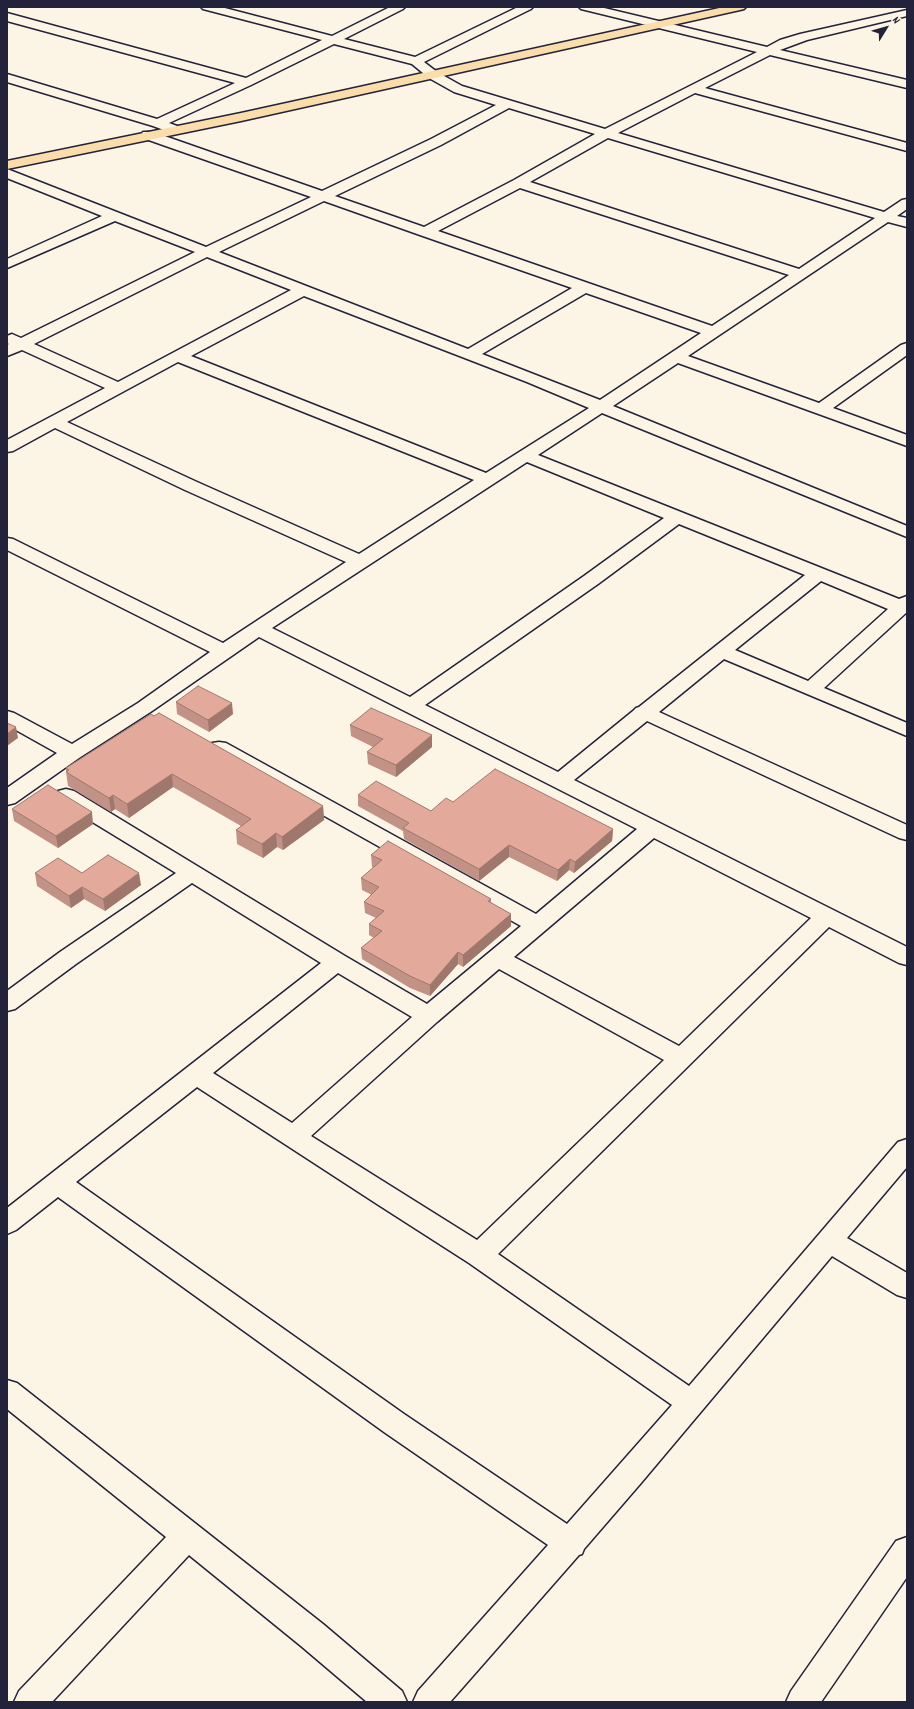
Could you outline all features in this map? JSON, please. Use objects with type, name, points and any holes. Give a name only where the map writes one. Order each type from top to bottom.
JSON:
[{"type":"main road","points":[[11,162],[240,118],[740,7]]},
{"type":"street","points":[[207,7],[416,61],[434,75],[458,89],[907,223]]},
{"type":"street","points":[[158,123],[247,82],[400,7]]},
{"type":"street","points":[[416,61],[527,7]]},
{"type":"street","points":[[585,7],[905,82]]},
{"type":"street","points":[[426,232],[519,183],[607,133],[793,39],[907,13]]},
{"type":"street","points":[[7,17],[247,82]]},
{"type":"street","points":[[7,78],[158,123],[173,130]]},
{"type":"street","points":[[694,89],[907,147]]},
{"type":"street","points":[[7,351],[117,294],[436,142],[507,104]]},
{"type":"street","points":[[148,135],[322,197],[585,286],[713,332]]},
{"type":"street","points":[[7,172],[113,216],[601,407],[907,532]]},
{"type":"street","points":[[519,183],[800,274]]},
{"type":"street","points":[[7,798],[72,753],[145,707],[257,628],[486,479],[601,407],[907,204]]},
{"type":"street","points":[[7,264],[113,216]]},
{"type":"street","points":[[469,355],[585,286]]},
{"type":"street","points":[[7,447],[303,290]]},
{"type":"street","points":[[7,336],[69,367],[118,388]]},
{"type":"street","points":[[820,410],[907,348]]},
{"type":"street","points":[[178,357],[486,479]]},
{"type":"street","points":[[676,357],[907,441]]},
{"type":"street","points":[[55,422],[191,486],[360,561]]},
{"type":"street","points":[[524,455],[818,574],[904,605],[812,688]]},
{"type":"street","points":[[411,706],[591,580],[677,517]]},
{"type":"street","points":[[7,543],[224,651]]},
{"type":"street","points":[[559,781],[643,712],[818,574]]},
{"type":"street","points":[[257,628],[907,957]]},
{"type":"street","points":[[721,651],[812,688],[907,730]]},
{"type":"street","points":[[145,707],[165,718]]},
{"type":"street","points":[[643,712],[907,833]]},
{"type":"street","points":[[7,717],[72,753]]},
{"type":"street","points":[[199,737],[538,925]]},
{"type":"street","points":[[37,778],[337,962],[429,1016]]},
{"type":"street","points":[[293,1137],[429,1016],[499,959],[652,828]]},
{"type":"street","points":[[7,1003],[68,958],[192,873]]},
{"type":"street","points":[[479,1255],[827,916]]},
{"type":"street","points":[[499,959],[681,1058]]},
{"type":"street","points":[[7,1223],[337,962]]},
{"type":"street","points":[[196,1074],[479,1255],[691,1403]]},
{"type":"street","points":[[429,1702],[571,1544],[830,1242],[907,1149]]},
{"type":"street","points":[[58,1184],[394,1423],[571,1544]]},
{"type":"street","points":[[830,1242],[907,1287]]},
{"type":"street","points":[[8,1394],[312,1635],[391,1702]]},
{"type":"street","points":[[30,1702],[187,1536]]},
{"type":"street","points":[[802,1702],[907,1551]]},
{"type":"building","points":[[198,686],[232,703],[208,720],[176,702]]},
{"type":"building","points":[[371,708],[432,735],[396,765],[367,752],[383,739],[350,725]]},
{"type":"building","points":[[159,713],[323,806],[282,837],[276,833],[262,844],[236,830],[251,819],[172,774],[127,804],[113,795],[109,798],[66,772],[69,770],[66,768],[151,714],[154,716]]},
{"type":"building","points":[[7,723],[16,727],[7,734]]},
{"type":"building","points":[[495,769],[613,829],[575,862],[570,859],[558,870],[509,845],[479,869],[403,828],[409,823],[358,795],[376,781],[431,811],[446,798],[453,802]]},
{"type":"building","points":[[48,785],[92,812],[56,836],[12,809]]},
{"type":"building","points":[[388,841],[491,899],[488,901],[511,914],[463,955],[458,952],[430,985],[410,976],[361,948],[382,931],[369,924],[384,911],[364,902],[379,887],[361,878],[382,860],[371,855]]},
{"type":"building","points":[[108,855],[139,873],[103,899],[82,887],[69,896],[35,873],[58,858],[82,873]]}]
